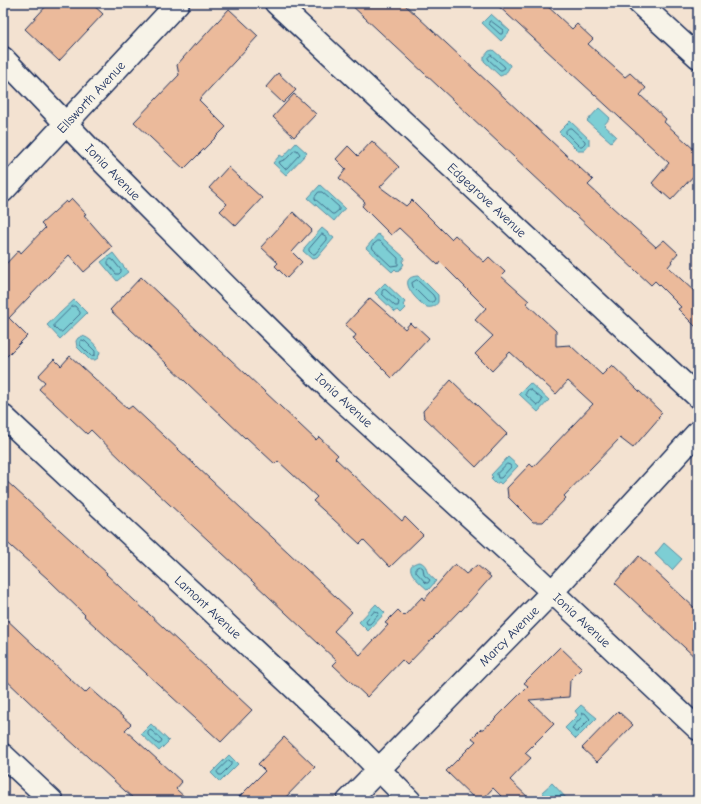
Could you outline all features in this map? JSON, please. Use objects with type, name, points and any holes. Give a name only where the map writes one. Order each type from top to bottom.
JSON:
[{"type":"street","name":"Ellsworth Avenue","points":[[3,191],[178,3]]},
{"type":"street","name":"Edgegrove Avenue","points":[[276,3],[698,397]]},
{"type":"street","points":[[639,3],[698,57]]},
{"type":"street","name":"Ionia Avenue","points":[[3,58],[229,290],[331,390],[552,592],[698,729]]},
{"type":"street","name":"Lamont Avenue","points":[[3,416],[350,740],[410,801]]},
{"type":"street","name":"Marcy Avenue","points":[[348,801],[552,592],[698,432]]},
{"type":"street","points":[[3,755],[52,801]]},
{"type":"water","points":[[491,14],[510,31],[501,41],[482,23]]},
{"type":"water","points":[[493,50],[510,65],[509,69],[504,75],[500,76],[484,61],[484,57],[489,51]]},
{"type":"water","points":[[599,108],[610,118],[604,125],[616,136],[611,142],[587,121]]},
{"type":"water","points":[[570,121],[589,139],[589,145],[584,151],[578,151],[559,132]]},
{"type":"water","points":[[296,143],[307,153],[286,175],[273,163],[280,155],[283,157]]},
{"type":"water","points":[[320,185],[345,208],[334,221],[308,198]]},
{"type":"water","points":[[322,228],[334,238],[317,258],[312,259],[303,251]]},
{"type":"water","points":[[378,234],[405,258],[402,262],[404,264],[398,272],[395,269],[392,272],[366,248]]},
{"type":"water","points":[[113,253],[128,272],[117,281],[101,262]]},
{"type":"water","points":[[418,276],[438,295],[438,302],[436,305],[427,307],[423,305],[410,290],[408,281],[411,277]]},
{"type":"water","points":[[385,283],[405,302],[403,305],[406,308],[401,313],[398,310],[395,312],[375,293]]},
{"type":"water","points":[[74,300],[87,313],[60,339],[47,325]]},
{"type":"water","points":[[82,336],[92,342],[100,352],[98,358],[95,360],[90,360],[77,347],[76,341]]},
{"type":"water","points":[[530,383],[549,400],[538,412],[519,394]]},
{"type":"water","points":[[508,457],[518,466],[501,484],[499,482],[496,484],[491,479],[493,477],[491,475]]},
{"type":"water","points":[[664,543],[682,559],[672,570],[655,554]]},
{"type":"water","points":[[420,562],[425,565],[428,573],[436,581],[428,590],[411,571],[411,567],[414,564]]},
{"type":"water","points":[[376,604],[385,613],[368,631],[359,622]]},
{"type":"water","points":[[581,705],[597,718],[576,739],[565,728],[578,715],[575,711]]},
{"type":"water","points":[[151,724],[169,741],[159,751],[141,734]]},
{"type":"water","points":[[229,755],[238,764],[220,782],[211,773]]},
{"type":"water","points":[[552,783],[569,801],[551,801],[542,792]]},
{"type":"building","points":[[49,3],[91,3],[103,14],[59,61],[25,29]]},
{"type":"building","points":[[349,3],[403,3],[593,180],[588,185],[656,247],[664,240],[678,253],[668,267],[696,293],[698,291],[698,329],[678,309],[681,307],[655,281],[651,285]]},
{"type":"building","points":[[495,3],[544,3],[572,29],[577,24],[593,39],[588,44],[625,77],[630,73],[646,88],[640,95],[666,119],[664,122],[698,153],[698,171],[671,200],[652,183],[669,163]]},
{"type":"building","points":[[229,9],[258,36],[199,100],[226,127],[184,169],[134,122],[179,75],[177,65]]},
{"type":"building","points":[[278,73],[296,90],[283,103],[266,87]]},
{"type":"building","points":[[294,94],[316,114],[294,137],[273,117]]},
{"type":"building","points":[[372,141],[399,167],[380,187],[406,206],[412,200],[451,239],[455,235],[484,262],[489,257],[505,272],[501,276],[529,301],[526,303],[556,331],[556,346],[570,345],[602,375],[612,365],[662,413],[633,448],[620,438],[564,496],[566,498],[543,522],[533,522],[508,497],[507,488],[530,464],[533,467],[593,404],[568,381],[556,394],[510,352],[492,371],[475,354],[493,336],[475,320],[486,308],[440,262],[438,265],[399,228],[391,235],[362,206],[365,202],[339,178],[346,169],[336,159],[348,146],[358,156]]},
{"type":"building","points":[[228,167],[262,198],[236,226],[220,211],[227,204],[209,188]]},
{"type":"building","points":[[72,199],[112,247],[84,272],[69,255],[9,318],[27,336],[3,360],[3,267],[19,250],[21,253],[45,228],[41,224],[66,201],[68,203]]},
{"type":"building","points":[[293,212],[312,230],[292,252],[302,262],[287,278],[275,266],[278,263],[261,247]]},
{"type":"building","points":[[141,277],[316,440],[319,437],[338,455],[335,458],[402,521],[405,517],[423,535],[390,567],[364,540],[360,544],[313,501],[317,497],[278,461],[275,464],[246,437],[245,438],[110,310]]},
{"type":"building","points":[[370,298],[405,329],[410,323],[414,327],[416,326],[429,338],[392,378],[353,339],[356,335],[345,325]]},
{"type":"building","points":[[70,356],[128,409],[132,406],[352,612],[334,631],[360,655],[388,625],[385,623],[398,610],[404,616],[422,597],[424,600],[455,564],[466,574],[477,565],[491,577],[461,611],[460,610],[407,665],[402,660],[367,697],[333,665],[337,661],[235,565],[91,430],[87,434],[39,389],[45,382],[38,376],[54,359],[61,366]]},
{"type":"building","points":[[451,380],[507,434],[476,467],[424,417],[423,411]]},
{"type":"building","points":[[3,478],[107,573],[106,574],[252,710],[221,742],[84,616],[85,615],[48,579],[3,539]]},
{"type":"building","points":[[639,556],[698,611],[698,660],[615,583]]},
{"type":"building","points":[[3,616],[85,693],[90,688],[131,724],[125,730],[182,782],[176,789],[189,801],[136,801],[3,677]]},
{"type":"building","points":[[560,647],[582,668],[570,680],[569,697],[529,700],[554,724],[525,753],[531,758],[510,780],[532,801],[506,801],[493,788],[481,801],[477,801],[446,771],[476,741],[472,738],[481,729],[484,729],[488,724],[489,725],[528,686],[524,683]]},
{"type":"building","points":[[618,711],[633,725],[597,762],[582,748]]},
{"type":"building","points":[[284,737],[315,767],[282,801],[235,801],[265,771],[258,764]]}]
